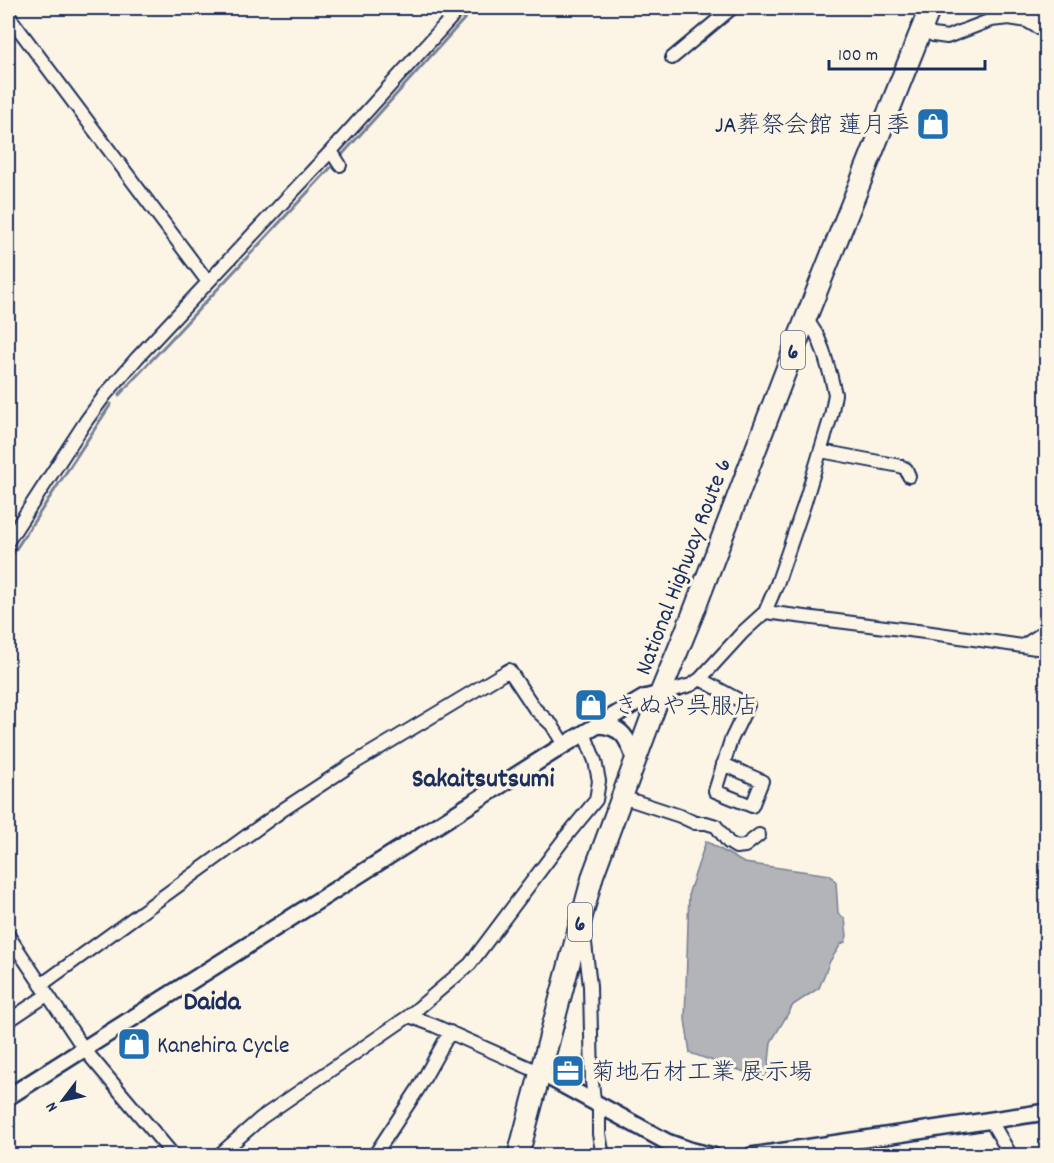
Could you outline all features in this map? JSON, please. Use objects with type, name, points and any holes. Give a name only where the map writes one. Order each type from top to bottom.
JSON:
[{"type":"highway","name":"National Highway Route 6","points":[[518,1155],[593,875],[660,694],[806,318],[930,8]]},
{"type":"street","points":[[8,542],[105,395],[460,8]]},
{"type":"street","points":[[672,58],[732,8]]},
{"type":"street","points":[[8,15],[208,282]]},
{"type":"street","points":[[1027,21],[1047,15]]},
{"type":"street","points":[[922,29],[933,35],[947,37],[991,20],[1009,18],[1027,21],[1047,33]]},
{"type":"street","points":[[331,151],[340,165]]},
{"type":"street","points":[[8,1097],[598,724],[644,698],[691,685],[700,679],[743,632],[765,612],[777,584],[821,451],[835,394],[824,350],[806,318]]},
{"type":"street","points":[[821,451],[900,466],[906,469],[909,476]]},
{"type":"street","points":[[765,612],[1036,648],[1047,647]]},
{"type":"street","points":[[1023,646],[1047,632]]},
{"type":"street","points":[[8,1021],[44,990],[284,809],[351,765],[509,670],[536,709],[552,725],[564,746]]},
{"type":"street","points":[[700,679],[748,705],[731,740],[723,764]]},
{"type":"street","points":[[598,724],[619,730],[629,741],[635,760]]},
{"type":"street","points":[[218,1155],[261,1118],[409,1016],[470,964],[596,800],[599,781],[595,761],[584,733]]},
{"type":"street","points":[[622,797],[695,823],[716,826],[728,842],[736,848],[745,846],[759,835]]},
{"type":"street","points":[[582,915],[591,986],[592,1081],[603,1155]]},
{"type":"street","points":[[8,935],[84,1049],[174,1155]]},
{"type":"street","points":[[409,1016],[541,1073],[667,1142],[689,1150],[714,1155]]},
{"type":"street","points":[[374,1155],[418,1089],[450,1032]]},
{"type":"street","points":[[751,1155],[1047,1112]]},
{"type":"street","points":[[991,1121],[1011,1155]]},
{"type":"shaded area","points":[[706,841],[744,863],[830,875],[836,882],[838,913],[845,919],[847,936],[845,942],[841,944],[830,961],[819,988],[793,1005],[771,1042],[768,1072],[764,1076],[759,1077],[690,1053],[685,1019],[689,892]]},
{"type":"waterway","points":[[340,157],[474,8]]},
{"type":"waterway","points":[[119,395],[334,164]]},
{"type":"waterway","points":[[8,561],[111,404]]},
{"type":"place","name":"JA葬祭会館 蓮月季","points":[[933,124]]},
{"type":"place","name":"きぬや呉服店","points":[[591,705]]},
{"type":"place","name":"Kanehira Cycle","points":[[134,1044]]},
{"type":"place","name":"菊地石材工業 展示場","points":[[568,1071]]},
{"type":"district","name":"Sakaitsutsumi","points":[[483,777]]},
{"type":"district","name":"Daida","points":[[212,1000]]}]
